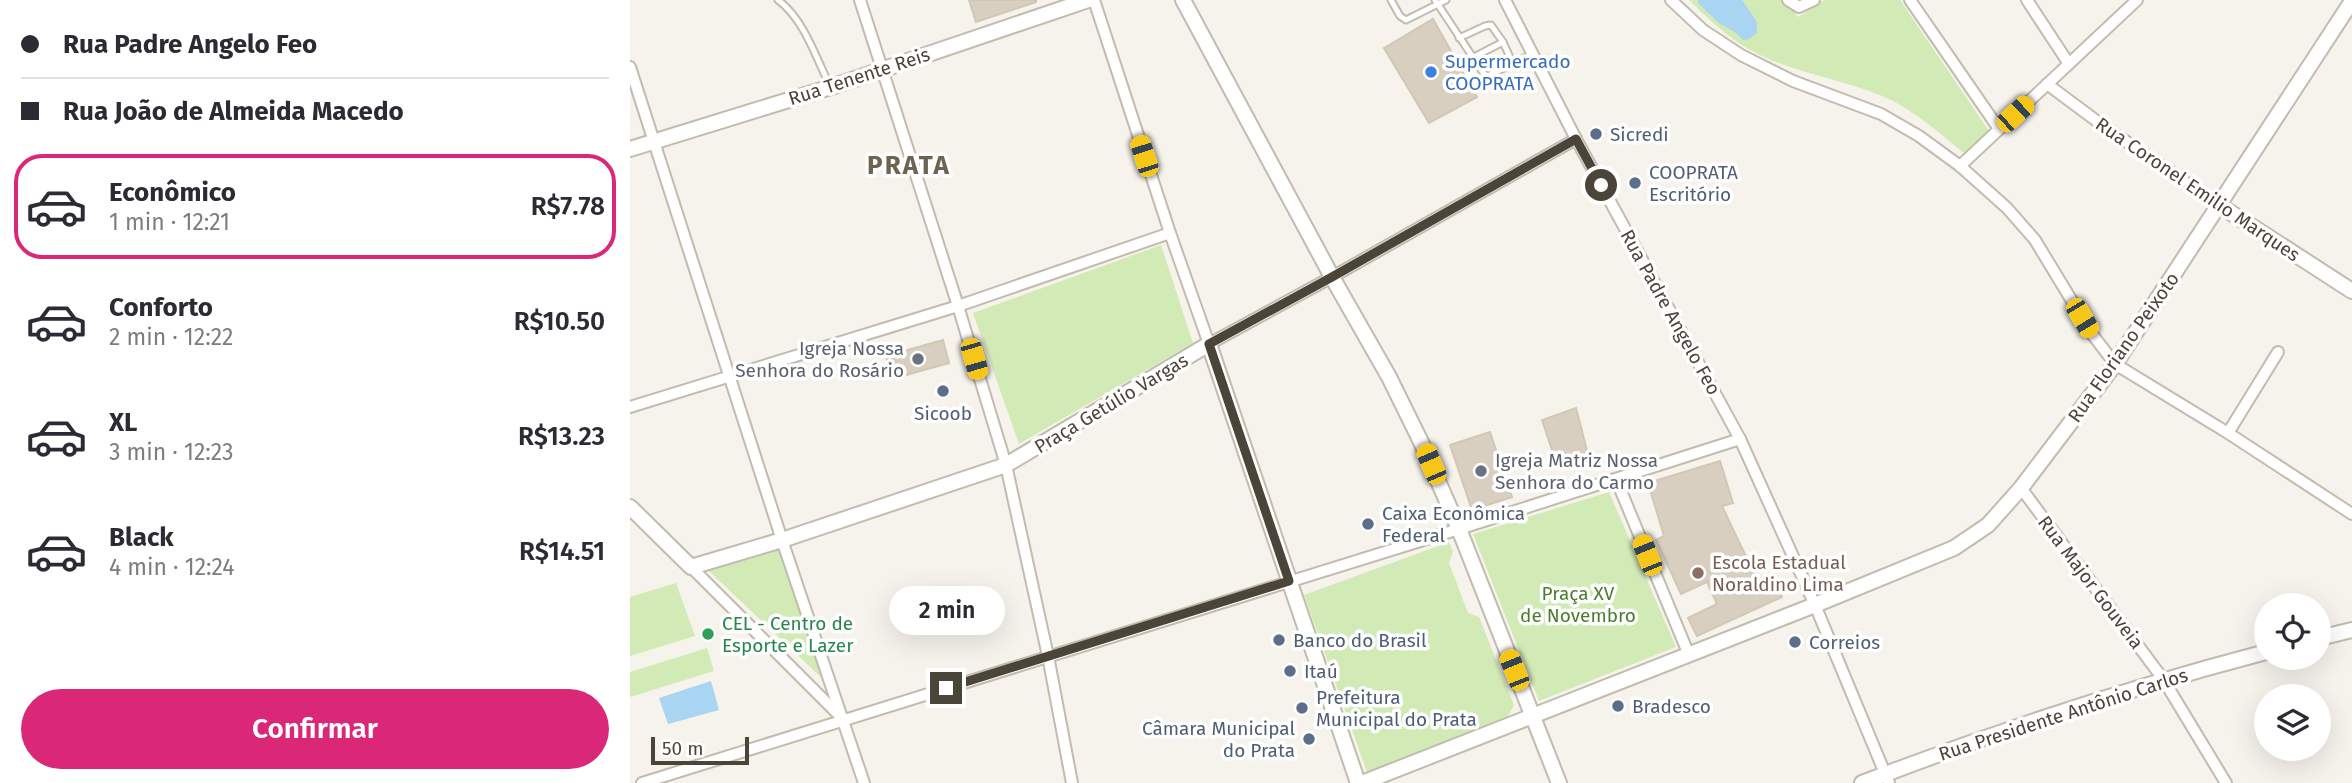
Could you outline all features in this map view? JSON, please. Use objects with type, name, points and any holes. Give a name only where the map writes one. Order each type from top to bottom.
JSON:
[{"type":"street","points":[[860,0],[1006,465],[1048,656],[1072,783]]},
{"type":"street","name":"Rua Tenente Reis","points":[[630,149],[831,87],[1088,0]]},
{"type":"street","name":"Praça Getúlio Vargas","points":[[691,567],[782,540],[1006,465],[1209,344],[1094,0]]},
{"type":"street","points":[[1183,0],[1410,420],[1459,529],[1559,783]]},
{"type":"street","name":"Rua Padre Angelo Feo","points":[[1505,0],[1576,139],[1740,439]]},
{"type":"street","points":[[1671,0],[1703,30],[1741,55],[1793,81],[1881,114],[1919,136],[1960,166],[2007,208],[2035,240],[2092,334],[2115,365],[2228,433],[2352,514]]},
{"type":"street","points":[[1788,0],[1799,7],[1811,2]]},
{"type":"street","points":[[1910,0],[1999,130]]},
{"type":"street","points":[[2027,0],[2069,64]]},
{"type":"street","points":[[1960,166],[2137,0]]},
{"type":"street","name":"Rua Floriano Peixoto","points":[[1815,605],[1954,548],[1972,538],[1988,525],[2021,488],[2115,365],[2352,1]]},
{"type":"street","points":[[630,66],[782,540],[864,783]]},
{"type":"street","name":"Rua Coronel Emilio Marques","points":[[2048,84],[2098,122],[2219,205],[2352,291]]},
{"type":"street","points":[[1576,139],[1209,344],[1360,783],[1815,605]]},
{"type":"street","points":[[630,407],[958,306],[1170,233]]},
{"type":"street","points":[[2228,433],[2278,352]]},
{"type":"street","points":[[642,783],[1740,439],[1815,605],[1887,778]]},
{"type":"street","points":[[1616,480],[1689,655]]},
{"type":"street","name":"Rua Major Gouveia","points":[[2021,488],[2164,679],[2226,783]]},
{"type":"street","points":[[630,507],[844,720]]},
{"type":"street","points":[[2331,635],[2352,630]]},
{"type":"street","name":"Rua Presidente Antônio Carlos","points":[[1862,783],[1887,778],[2164,679],[2254,655]]},
{"type":"lane","points":[[778,0],[797,21],[831,87]]},
{"type":"lane","points":[[1391,0],[1400,16],[1406,20],[1437,2],[1446,0]]},
{"type":"lane","points":[[1437,2],[1484,74],[1488,76],[1532,54]]},
{"type":"lane","points":[[1459,38],[1491,25],[1513,64]]},
{"type":"lane","points":[[1472,58],[1503,42]]},
{"type":"green space","points":[[1689,0],[1786,0],[1798,17],[1824,0],[1900,0],[1989,131],[1965,154],[1893,101],[1758,54],[1728,35]]},
{"type":"green space","points":[[1161,245],[1193,343],[1019,444],[973,313]]},
{"type":"green space","name":"Praça XV de Novembro","points":[[1609,492],[1676,647],[1539,701],[1473,534]]},
{"type":"green space","name":"Praça XV de Novembro","points":[[1449,542],[1453,552],[1449,563],[1468,613],[1479,617],[1514,705],[1508,716],[1367,772],[1304,595]]},
{"type":"green space","points":[[780,547],[825,681],[708,570]]},
{"type":"green space","points":[[676,583],[695,636],[630,656],[630,597]]},
{"type":"green space","points":[[707,648],[714,671],[630,697],[630,672]]},
{"type":"water","points":[[1698,0],[1742,0],[1757,22],[1757,33],[1743,40],[1720,24]]},
{"type":"water","points":[[711,681],[719,710],[668,724],[659,698]]},
{"type":"building","points":[[969,0],[1036,0],[1036,2],[976,22]]},
{"type":"building","name":"Supermercado COOPRATA","points":[[1433,19],[1477,97],[1429,123],[1384,48]]},
{"type":"building","name":"Igreja Nossa Senhora do Rosário","points":[[943,340],[949,363],[892,379],[886,356]]},
{"type":"building","points":[[1576,408],[1588,454],[1557,465],[1542,420]]},
{"type":"building","name":"Igreja Matriz Nossa Senhora do Carmo","points":[[1490,432],[1512,497],[1472,510],[1450,445]]},
{"type":"building","points":[[1720,461],[1733,503],[1722,506],[1759,584],[1773,577],[1782,597],[1697,636],[1688,618],[1717,604],[1707,582],[1681,594],[1656,540],[1664,536],[1648,483]]},
{"type":"place","name":"Supermercado COOPRATA","points":[[1431,72]]},
{"type":"place","name":"Sicredi","points":[[1596,134]]},
{"type":"place","name":"COOPRATA Escritório","points":[[1635,183]]},
{"type":"place","name":"Igreja Nossa Senhora do Rosário","points":[[918,359]]},
{"type":"place","name":"Sicoob","points":[[943,391]]},
{"type":"place","name":"Igreja Matriz Nossa Senhora do Carmo","points":[[1481,471]]},
{"type":"place","name":"Caixa Econômica Federal","points":[[1368,524]]},
{"type":"place","name":"Escola Estadual Noraldino Lima","points":[[1698,573]]},
{"type":"place","name":"CEL - Centro de Esporte e Lazer","points":[[708,634]]},
{"type":"place","name":"Banco do Brasil","points":[[1279,640]]},
{"type":"place","name":"Correios","points":[[1795,642]]},
{"type":"place","name":"Itaú","points":[[1290,671]]},
{"type":"place","name":"Bradesco","points":[[1618,706]]},
{"type":"place","name":"Prefeitura Municipal do Prata","points":[[1302,708]]},
{"type":"place","name":"Câmara Municipal do Prata","points":[[1309,739]]},
{"type":"district","name":"PRATA","points":[[909,165]]},
{"type":"route","points":[[946,688],[1289,581],[1209,344],[1576,139],[1601,185]]}]
